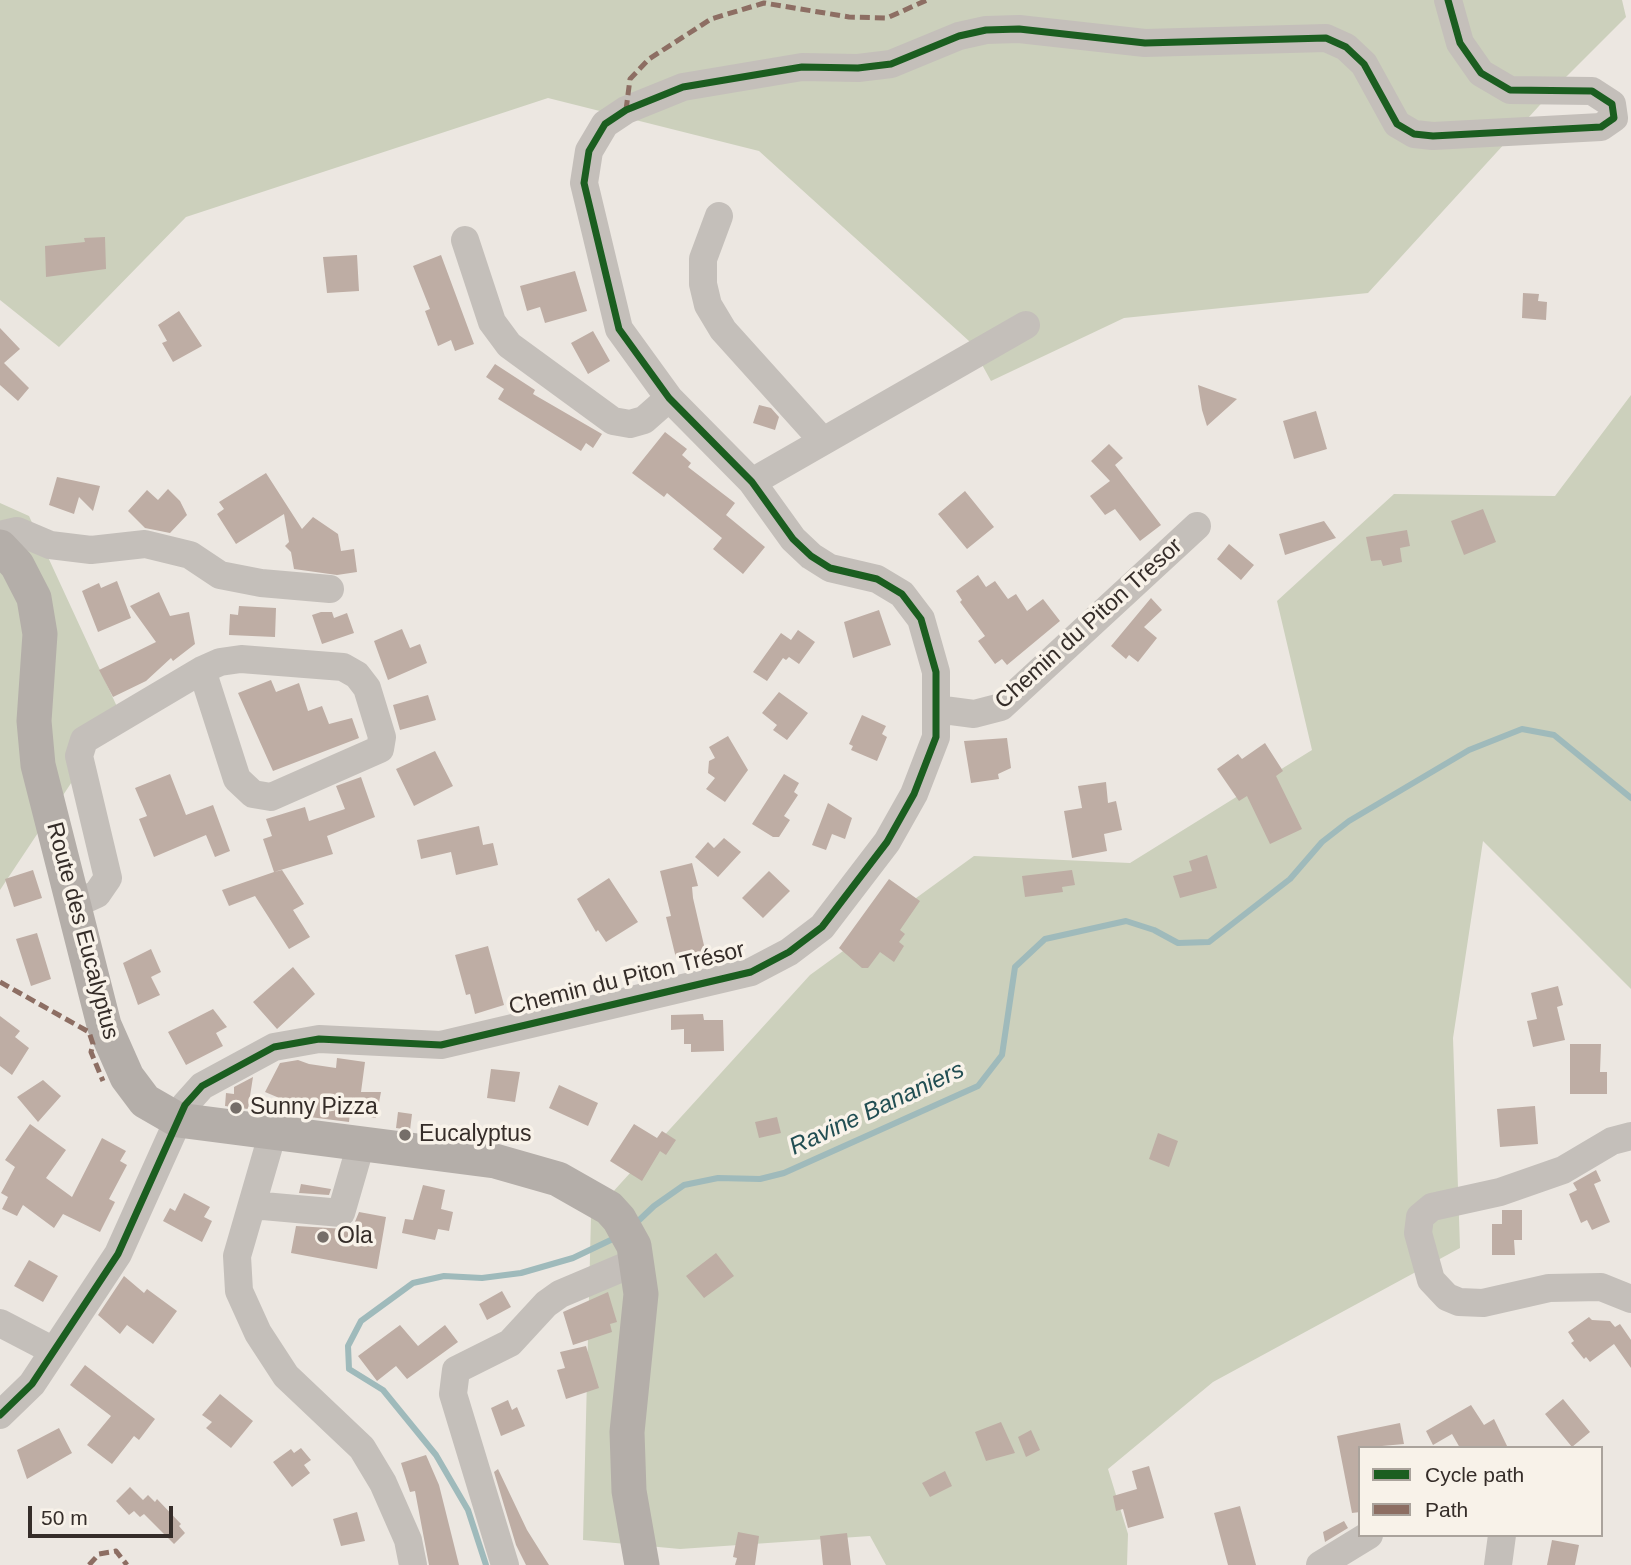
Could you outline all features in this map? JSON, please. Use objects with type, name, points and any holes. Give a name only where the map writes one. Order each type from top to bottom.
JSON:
[{"type":"main road","name":"Route des Eucalyptus","points":[[0,547],[17,565],[34,598],[40,634],[34,721],[38,765],[104,1025],[120,1063],[145,1101],[178,1120],[495,1161],[546,1176],[596,1200],[630,1242]]},
{"type":"main road","points":[[630,1242],[641,1294],[626,1432],[629,1491],[642,1565]]},
{"type":"street","name":"Chemin du Piton Trésor","points":[[0,1415],[32,1384],[118,1254],[185,1105],[202,1086],[274,1047],[320,1039],[441,1045],[751,972],[789,952],[822,927],[887,842],[914,794],[936,737],[936,672],[921,619],[902,594],[877,579],[830,568],[811,556],[793,539],[752,482],[669,398],[619,329],[584,183],[595,137],[606,124],[626,110],[683,87],[802,66],[858,68],[891,64],[959,36],[986,30],[1019,29],[1145,43],[1326,38],[1346,47],[1364,64],[1397,124],[1414,134],[1433,136],[1601,127],[1614,118],[1612,104],[1592,91],[1510,90],[1481,73],[1460,43],[1448,0]]},
{"type":"street","points":[[719,216],[704,259],[703,284],[708,306],[723,330],[823,442]]},
{"type":"street","points":[[465,240],[492,322],[509,345],[613,421],[630,424],[644,420],[669,398]]},
{"type":"street","points":[[752,482],[1026,325]]},
{"type":"street","name":"Chemin du Piton Tresor","points":[[936,709],[974,714],[990,713],[1001,707],[1197,526]]},
{"type":"street","points":[[0,535],[17,531],[50,545],[90,550],[145,544],[190,555],[220,575],[261,583],[330,589]]},
{"type":"street","points":[[75,904],[97,894],[108,878],[80,747],[86,737],[202,670],[220,662],[241,659],[343,667],[357,675],[367,688],[382,737],[380,749],[271,797],[253,794],[237,779],[202,670]]},
{"type":"street","points":[[273,1132],[237,1255],[239,1291],[258,1333],[286,1376],[362,1448],[383,1483],[408,1540],[413,1565]]},
{"type":"street","points":[[1631,1136],[1612,1141],[1563,1170],[1500,1192],[1432,1207],[1420,1217],[1418,1233],[1431,1280],[1447,1297],[1459,1302],[1483,1303],[1549,1287],[1601,1287],[1631,1299]]},
{"type":"street","points":[[252,1205],[341,1213],[361,1144]]},
{"type":"street","points":[[505,1565],[453,1394],[456,1370],[510,1343],[546,1304],[630,1242]]},
{"type":"street","points":[[0,1322],[52,1350]]},
{"type":"street","points":[[1320,1565],[1366,1537]]},
{"type":"street","points":[[1498,1565],[1502,1537]]},
{"type":"green space","points":[[0,0],[1622,0],[1626,17],[1560,83],[1368,293],[1124,318],[991,381],[969,341],[759,151],[548,98],[186,217],[59,347],[0,300]]},
{"type":"green space","points":[[1631,395],[1631,989],[1483,841],[1453,1038],[1460,1248],[1213,1382],[1108,1469],[1128,1534],[1127,1565],[886,1565],[870,1536],[680,1549],[583,1540],[591,1216],[810,975],[974,856],[1130,863],[1312,750],[1277,601],[1394,494],[1555,496]]},
{"type":"green space","points":[[0,503],[29,516],[119,711],[0,890]]},
{"type":"building","points":[[105,237],[106,269],[46,277],[45,246],[85,242],[84,238]]},
{"type":"building","points":[[357,255],[359,291],[327,293],[323,257]]},
{"type":"building","points":[[441,255],[474,344],[455,351],[451,340],[438,346],[425,311],[430,309],[413,266]]},
{"type":"building","points":[[575,271],[587,311],[545,323],[540,307],[527,311],[520,286]]},
{"type":"building","points":[[1523,293],[1539,294],[1538,301],[1547,302],[1546,320],[1522,318]]},
{"type":"building","points":[[179,311],[202,346],[173,362],[162,343],[167,341],[158,325]]},
{"type":"building","points":[[0,328],[20,349],[4,363],[29,388],[18,401],[0,385]]},
{"type":"building","points":[[593,331],[610,361],[588,374],[571,343]]},
{"type":"building","points":[[495,364],[535,390],[533,394],[602,434],[593,448],[586,443],[581,451],[498,399],[504,389],[486,377]]},
{"type":"building","points":[[1198,385],[1237,399],[1207,426],[1202,410]]},
{"type":"building","points":[[759,405],[771,408],[779,417],[775,430],[753,423]]},
{"type":"building","points":[[1316,411],[1327,449],[1294,459],[1283,421]]},
{"type":"building","points":[[665,432],[687,449],[682,455],[691,463],[688,467],[735,503],[726,515],[765,547],[743,574],[713,549],[722,538],[667,493],[664,497],[632,473]]},
{"type":"building","points":[[1109,444],[1123,458],[1115,465],[1161,525],[1140,541],[1115,509],[1105,515],[1090,496],[1110,481],[1091,461]]},
{"type":"building","points":[[266,473],[302,529],[313,517],[338,534],[341,551],[354,549],[357,572],[337,575],[294,569],[291,552],[285,546],[289,542],[284,514],[236,544],[217,514],[224,509],[219,502]]},
{"type":"building","points":[[57,477],[100,486],[93,511],[79,497],[74,514],[49,505]]},
{"type":"building","points":[[168,489],[180,501],[187,515],[170,533],[145,528],[128,511],[147,490],[158,500]]},
{"type":"building","points":[[965,491],[994,527],[967,549],[938,514]]},
{"type":"building","points":[[1483,509],[1496,542],[1464,555],[1451,521]]},
{"type":"building","points":[[1324,521],[1336,538],[1285,555],[1279,534]]},
{"type":"building","points":[[1407,530],[1410,546],[1400,548],[1402,562],[1383,566],[1381,560],[1371,561],[1366,537]]},
{"type":"building","points":[[1229,544],[1254,565],[1241,580],[1217,559]]},
{"type":"building","points":[[978,575],[986,587],[995,581],[1008,599],[1016,594],[1027,611],[1043,599],[1060,621],[1007,665],[1002,659],[995,664],[978,641],[985,636],[960,602],[962,600],[956,591]]},
{"type":"building","points":[[117,581],[131,618],[98,632],[82,591],[99,583],[101,588]]},
{"type":"building","points":[[159,592],[170,616],[189,612],[195,644],[173,661],[171,658],[146,681],[113,697],[99,670],[156,642],[130,606]]},
{"type":"building","points":[[1151,598],[1162,610],[1144,627],[1157,638],[1138,662],[1129,655],[1126,659],[1111,646]]},
{"type":"building","points":[[239,606],[276,608],[275,637],[229,635],[230,614],[238,615]]},
{"type":"building","points":[[879,610],[891,645],[853,658],[844,622]]},
{"type":"building","points":[[332,612],[334,618],[347,613],[354,633],[322,644],[312,615]]},
{"type":"building","points":[[402,629],[410,648],[420,644],[427,663],[388,680],[374,641]]},
{"type":"building","points":[[798,630],[815,642],[799,664],[789,657],[786,660],[783,658],[767,681],[753,672],[781,633],[791,640]]},
{"type":"building","points":[[271,680],[276,692],[299,683],[308,711],[322,706],[329,724],[352,718],[359,738],[273,771],[238,693]]},
{"type":"building","points":[[779,692],[808,713],[787,740],[773,730],[777,725],[762,713]]},
{"type":"building","points":[[428,695],[436,720],[400,730],[393,705]]},
{"type":"building","points":[[862,715],[886,726],[882,734],[887,737],[877,761],[851,750],[853,746],[849,744]]},
{"type":"building","points":[[728,736],[748,770],[725,802],[706,789],[715,778],[708,773],[709,761],[715,758],[709,747]]},
{"type":"building","points":[[1007,738],[1011,768],[998,774],[999,779],[971,783],[964,741]]},
{"type":"building","points":[[1265,743],[1283,771],[1276,776],[1302,829],[1270,844],[1247,796],[1239,801],[1217,769],[1238,754],[1242,759]]},
{"type":"building","points":[[435,751],[453,786],[414,806],[396,769]]},
{"type":"building","points":[[170,774],[186,815],[213,805],[230,851],[215,857],[206,835],[154,857],[139,819],[147,816],[135,788]]},
{"type":"building","points":[[784,774],[799,783],[794,792],[798,795],[784,816],[790,820],[779,837],[773,837],[752,824]]},
{"type":"building","points":[[361,777],[375,817],[327,836],[333,854],[274,872],[263,839],[272,836],[266,819],[305,807],[309,821],[345,809],[336,786]]},
{"type":"building","points":[[1106,782],[1108,803],[1116,801],[1122,830],[1104,834],[1107,851],[1072,858],[1064,811],[1082,808],[1078,786]]},
{"type":"building","points":[[828,803],[852,818],[845,839],[832,834],[826,850],[812,845]]},
{"type":"building","points":[[479,826],[483,845],[493,843],[498,865],[456,875],[451,852],[421,859],[417,840]]},
{"type":"building","points":[[724,838],[741,852],[718,877],[695,857],[708,842],[714,848]]},
{"type":"building","points":[[1207,855],[1217,888],[1180,898],[1173,876],[1192,871],[1189,861]]},
{"type":"building","points":[[692,863],[698,886],[692,887],[693,898],[706,954],[680,961],[679,957],[676,958],[666,917],[671,916],[660,871]]},
{"type":"building","points":[[33,870],[42,898],[14,907],[5,879]]},
{"type":"building","points":[[282,870],[304,904],[293,910],[310,937],[289,949],[255,896],[229,906],[222,890]]},
{"type":"building","points":[[1072,870],[1075,885],[1062,887],[1063,892],[1025,897],[1022,876]]},
{"type":"building","points":[[769,871],[790,891],[763,918],[742,898]]},
{"type":"building","points":[[609,878],[638,922],[606,942],[598,930],[596,932],[577,899]]},
{"type":"building","points":[[889,879],[920,901],[900,930],[905,934],[899,942],[904,946],[894,962],[880,952],[868,968],[862,968],[839,948]]},
{"type":"building","points":[[37,933],[51,979],[31,986],[16,939]]},
{"type":"building","points":[[488,946],[504,1005],[475,1014],[470,994],[466,995],[455,955]]},
{"type":"building","points":[[151,949],[161,972],[151,977],[160,995],[138,1005],[123,963]]},
{"type":"building","points":[[293,967],[315,994],[277,1029],[253,1002]]},
{"type":"building","points":[[1558,986],[1563,1005],[1557,1007],[1565,1040],[1533,1047],[1527,1021],[1537,1019],[1531,993]]},
{"type":"building","points":[[213,1009],[227,1027],[216,1033],[223,1046],[186,1065],[168,1032]]},
{"type":"building","points":[[703,1014],[704,1020],[723,1020],[724,1051],[691,1052],[691,1044],[684,1044],[684,1029],[671,1030],[671,1015]]},
{"type":"building","points":[[0,1016],[20,1031],[15,1037],[29,1048],[12,1075],[0,1066]]},
{"type":"building","points":[[1570,1044],[1601,1044],[1600,1072],[1607,1072],[1607,1094],[1570,1094]]},
{"type":"building","points":[[337,1058],[365,1062],[361,1092],[381,1092],[376,1118],[350,1113],[349,1122],[294,1115],[296,1105],[265,1092],[280,1063],[298,1060],[336,1068]]},
{"type":"building","points":[[491,1069],[520,1072],[515,1102],[487,1098]]},
{"type":"building","points":[[253,1077],[248,1109],[225,1106],[226,1093],[234,1094],[234,1087]]},
{"type":"building","points":[[43,1080],[61,1096],[38,1122],[17,1097]]},
{"type":"building","points":[[559,1085],[598,1103],[588,1126],[549,1108]]},
{"type":"building","points":[[1535,1106],[1538,1144],[1500,1147],[1497,1109]]},
{"type":"building","points":[[398,1112],[412,1114],[410,1130],[396,1128]]},
{"type":"building","points":[[777,1117],[781,1133],[759,1138],[755,1122]]},
{"type":"building","points":[[30,1124],[66,1150],[46,1178],[72,1197],[102,1138],[126,1151],[120,1161],[127,1165],[109,1199],[115,1202],[100,1232],[63,1214],[54,1228],[23,1205],[17,1216],[2,1209],[8,1197],[1,1193],[15,1167],[5,1160]]},
{"type":"building","points":[[634,1124],[657,1138],[662,1131],[676,1140],[666,1155],[660,1151],[642,1181],[610,1161]]},
{"type":"building","points":[[1158,1133],[1178,1141],[1169,1167],[1149,1159]]},
{"type":"building","points":[[1596,1170],[1601,1181],[1594,1184],[1610,1222],[1592,1230],[1587,1220],[1581,1223],[1569,1194],[1577,1190],[1573,1183]]},
{"type":"building","points":[[301,1184],[331,1189],[329,1195],[299,1193]]},
{"type":"building","points":[[423,1185],[445,1190],[441,1209],[453,1212],[449,1231],[438,1229],[435,1240],[402,1233],[405,1219],[413,1220]]},
{"type":"building","points":[[184,1193],[210,1207],[204,1217],[212,1221],[202,1242],[163,1221],[170,1208],[175,1211]]},
{"type":"building","points":[[1502,1210],[1522,1210],[1522,1240],[1514,1240],[1515,1255],[1492,1255],[1492,1224],[1502,1224]]},
{"type":"building","points":[[359,1212],[386,1217],[377,1269],[291,1253],[296,1226],[346,1229],[354,1224]]},
{"type":"building","points":[[716,1253],[734,1276],[704,1298],[686,1276]]},
{"type":"building","points":[[29,1260],[58,1276],[43,1302],[14,1286]]},
{"type":"building","points":[[124,1276],[144,1293],[147,1289],[177,1311],[153,1344],[127,1325],[120,1334],[98,1315]]},
{"type":"building","points":[[502,1291],[511,1307],[487,1320],[479,1304]]},
{"type":"building","points":[[608,1292],[617,1322],[610,1324],[612,1332],[573,1345],[563,1312]]},
{"type":"building","points":[[1589,1317],[1592,1320],[1610,1321],[1615,1327],[1620,1324],[1631,1340],[1631,1368],[1614,1344],[1590,1362],[1586,1357],[1584,1359],[1571,1343],[1574,1341],[1568,1332]]},
{"type":"building","points":[[400,1325],[418,1346],[445,1325],[458,1342],[407,1379],[396,1366],[377,1381],[358,1356]]},
{"type":"building","points":[[586,1346],[599,1388],[566,1399],[557,1370],[565,1368],[560,1352]]},
{"type":"building","points":[[85,1365],[155,1419],[139,1440],[134,1436],[112,1464],[87,1445],[111,1416],[70,1385]]},
{"type":"building","points":[[220,1394],[253,1421],[231,1448],[206,1428],[212,1422],[202,1415]]},
{"type":"building","points":[[1563,1399],[1590,1432],[1571,1446],[1545,1414]]},
{"type":"building","points":[[508,1400],[512,1410],[517,1407],[525,1426],[501,1436],[491,1408]]},
{"type":"building","points":[[1471,1405],[1484,1425],[1494,1419],[1507,1446],[1459,1446],[1452,1434],[1433,1445],[1426,1431]]},
{"type":"building","points":[[1001,1422],[1015,1453],[986,1461],[975,1432]]},
{"type":"building","points":[[1400,1423],[1404,1444],[1358,1446],[1358,1512],[1352,1513],[1337,1436]]},
{"type":"building","points":[[59,1428],[72,1453],[27,1479],[17,1450]]},
{"type":"building","points":[[1031,1430],[1040,1450],[1026,1457],[1018,1437]]},
{"type":"building","points":[[301,1448],[311,1460],[304,1465],[310,1473],[292,1487],[273,1462],[291,1449],[294,1453]]},
{"type":"building","points":[[426,1455],[439,1485],[459,1565],[429,1565],[415,1491],[410,1492],[401,1463]]},
{"type":"building","points":[[1149,1466],[1164,1518],[1128,1528],[1123,1509],[1116,1511],[1113,1496],[1137,1489],[1132,1471]]},
{"type":"building","points":[[498,1469],[527,1530],[549,1565],[526,1565],[516,1545],[494,1472]]},
{"type":"building","points":[[945,1471],[952,1486],[930,1497],[922,1483]]},
{"type":"building","points":[[130,1487],[143,1500],[148,1495],[155,1502],[157,1499],[181,1524],[179,1526],[185,1533],[174,1544],[144,1514],[140,1517],[134,1511],[129,1515],[116,1501]]},
{"type":"building","points":[[1240,1506],[1256,1565],[1228,1565],[1214,1513]]},
{"type":"building","points":[[357,1512],[365,1541],[341,1546],[333,1519]]},
{"type":"building","points":[[1344,1521],[1348,1528],[1325,1542],[1323,1532]]},
{"type":"building","points":[[738,1532],[759,1536],[755,1565],[735,1565],[737,1558],[733,1557]]},
{"type":"building","points":[[847,1533],[851,1565],[823,1565],[820,1536]]},
{"type":"building","points":[[1552,1540],[1579,1545],[1575,1565],[1547,1565]]},
{"type":"waterway","name":"Ravine Bananiers","points":[[634,1225],[654,1206],[684,1185],[718,1178],[760,1179],[784,1173],[978,1086],[1002,1055],[1015,967],[1045,939],[1126,921],[1154,930],[1178,943],[1209,942],[1290,879],[1322,842],[1349,821],[1469,750],[1522,729],[1554,735],[1631,798]]},
{"type":"waterway","name":"Ravine Bananiers","points":[[486,1565],[468,1510],[436,1455],[383,1390],[349,1369],[348,1346],[361,1321],[413,1283],[444,1276],[482,1278],[521,1273],[573,1258],[617,1237]]},
{"type":"marked path","points":[[626,110],[630,79],[649,59],[711,19],[764,3],[849,17],[887,18],[927,0]]},
{"type":"marked path","points":[[0,982],[89,1032],[93,1044],[91,1052],[103,1081]]},
{"type":"marked path","points":[[89,1565],[99,1554],[116,1551],[127,1565]]},
{"type":"cycle path","points":[[0,1415],[32,1384],[118,1254],[185,1105],[202,1086],[274,1047],[319,1039],[441,1045],[751,972],[789,952],[822,927],[887,842],[914,794],[936,737],[936,672],[921,619],[902,594],[877,579],[830,568],[811,556],[793,539],[752,482],[669,398],[619,329],[584,183],[589,151],[605,124],[626,110],[683,87],[802,67],[858,68],[891,64],[959,36],[986,30],[1019,29],[1145,43],[1326,38],[1346,47],[1364,64],[1397,124],[1414,134],[1433,136],[1601,127],[1614,118],[1612,104],[1592,91],[1510,90],[1481,73],[1460,43],[1448,0]]},
{"type":"place","name":"Sunny Pizza","points":[[236,1108]]},
{"type":"place","name":"Eucalyptus","points":[[405,1135]]},
{"type":"place","name":"Ola","points":[[323,1237]]}]
